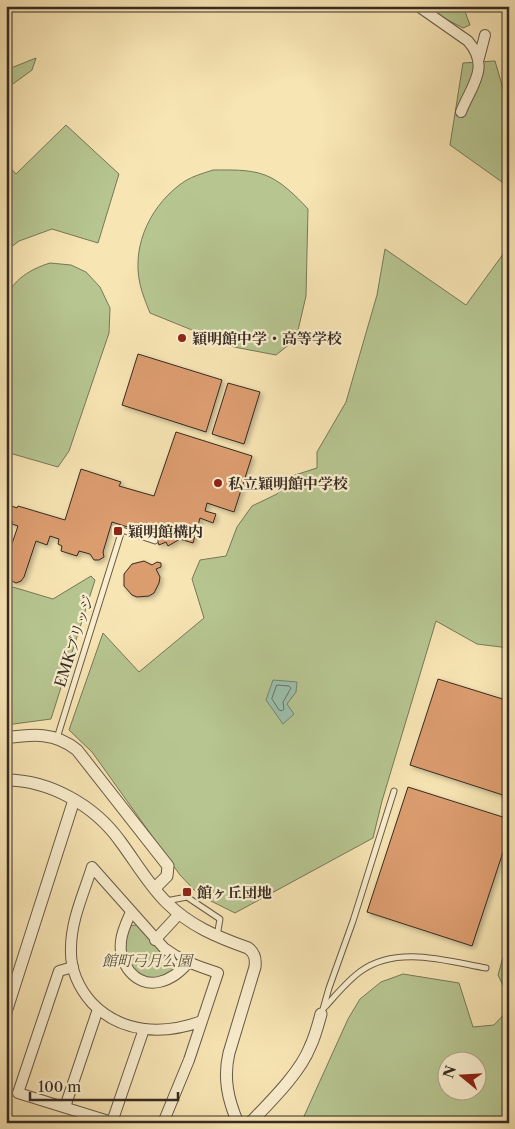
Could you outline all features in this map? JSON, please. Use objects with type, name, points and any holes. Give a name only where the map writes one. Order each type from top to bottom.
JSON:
[{"type":"street","points":[[418,6],[468,41],[475,48],[479,58]]},
{"type":"street","points":[[461,112],[474,87],[485,36]]},
{"type":"street","points":[[6,738],[58,733],[82,756],[169,867],[168,876],[155,888]]},
{"type":"street","points":[[6,780],[44,787],[74,800],[92,812],[113,832],[165,901],[179,914],[198,927],[217,937],[248,948],[253,953],[255,960],[226,1068],[227,1091],[238,1123]]},
{"type":"street","points":[[6,1012],[74,800]]},
{"type":"street","points":[[162,1123],[188,1060],[202,1020],[218,973],[188,963],[175,956],[155,940],[92,867],[72,934],[71,949],[76,981],[84,993],[98,1009],[114,1020],[128,1026],[159,1030],[176,1028],[202,1020]]},
{"type":"street","points":[[131,912],[122,933],[120,951],[126,968],[132,974],[138,979],[162,982],[178,974],[188,963]]},
{"type":"street","points":[[155,940],[179,914]]},
{"type":"street","points":[[73,966],[59,971],[18,1093],[114,1123],[144,1029]]},
{"type":"street","points":[[64,1108],[98,1009]]},
{"type":"street","points":[[250,1123],[302,1064],[322,1012]]},
{"type":"lane","name":"EMKブリッジ","points":[[58,733],[122,530],[155,540]]},
{"type":"lane","points":[[322,1012],[328,988],[352,922],[394,791]]},
{"type":"lane","points":[[165,901],[187,897],[220,919],[217,937]]},
{"type":"lane","points":[[322,1012],[346,984],[362,970],[379,962],[403,957],[426,957],[486,968]]},
{"type":"green space","points":[[427,6],[463,6],[470,25],[463,28],[440,16]]},
{"type":"green space","points":[[36,58],[32,70],[6,89],[6,70]]},
{"type":"green space","points":[[495,61],[509,109],[509,187],[450,145],[463,63]]},
{"type":"green space","points":[[66,125],[119,174],[98,243],[52,229],[19,241],[6,251],[6,163],[16,174]]},
{"type":"green space","points":[[213,170],[246,171],[265,175],[282,185],[308,209],[306,296],[296,339],[276,355],[234,347],[150,313],[143,294],[138,269],[139,254],[147,226],[154,213],[173,190],[185,181]]},
{"type":"green space","points":[[509,246],[509,648],[477,644],[436,621],[382,801],[373,838],[235,913],[199,895],[180,875],[92,752],[69,730],[103,633],[139,672],[204,618],[192,579],[200,560],[226,556],[237,527],[252,506],[277,494],[292,476],[317,468],[317,452],[346,402],[377,295],[385,249],[466,305]]},
{"type":"green space","points":[[50,263],[71,265],[86,272],[100,287],[110,308],[109,333],[69,451],[58,467],[6,452],[6,299],[18,280],[36,268]]},
{"type":"green space","points":[[91,576],[95,580],[51,719],[6,725],[6,585],[53,599]]},
{"type":"green space","name":"館町弓月公園","points":[[136,925],[178,963],[178,970],[156,979],[143,976],[132,967],[125,955],[124,939],[128,926]]},
{"type":"green space","points":[[509,936],[509,998],[498,975]]},
{"type":"green space","points":[[403,974],[459,983],[473,1027],[494,1025],[509,1009],[509,1123],[301,1123],[348,1019],[360,999],[381,982]]},
{"type":"water","points":[[273,680],[297,682],[296,692],[287,704],[294,714],[283,724],[266,700]]},
{"type":"building","points":[[138,354],[222,380],[206,432],[122,405]]},
{"type":"building","points":[[228,383],[260,392],[244,444],[212,434]]},
{"type":"building","points":[[176,432],[252,456],[234,512],[207,503],[205,511],[216,514],[213,523],[200,518],[193,543],[180,539],[168,546],[166,542],[159,545],[157,540],[167,535],[159,532],[156,536],[112,522],[103,552],[104,557],[99,560],[94,560],[90,554],[79,551],[77,556],[61,551],[62,546],[58,544],[59,539],[50,536],[47,545],[36,541],[21,581],[16,583],[10,580],[9,572],[6,571],[6,561],[18,526],[6,520],[6,504],[65,520],[81,469],[121,482],[119,486],[154,496]]},
{"type":"building","points":[[144,561],[152,565],[157,562],[161,563],[161,567],[156,569],[160,577],[159,583],[154,593],[149,596],[137,597],[132,595],[124,586],[124,574],[132,564]]},
{"type":"building","points":[[438,679],[509,701],[509,797],[410,765]]},
{"type":"building","points":[[408,787],[509,819],[509,834],[472,946],[367,912]]},
{"type":"place","name":"穎明館中学・高等学校","points":[[182,338]]},
{"type":"place","name":"私立穎明館中学校","points":[[218,483]]},
{"type":"place","name":"穎明館構内","points":[[118,531]]},
{"type":"place","name":"館ヶ丘団地","points":[[187,892]]}]
